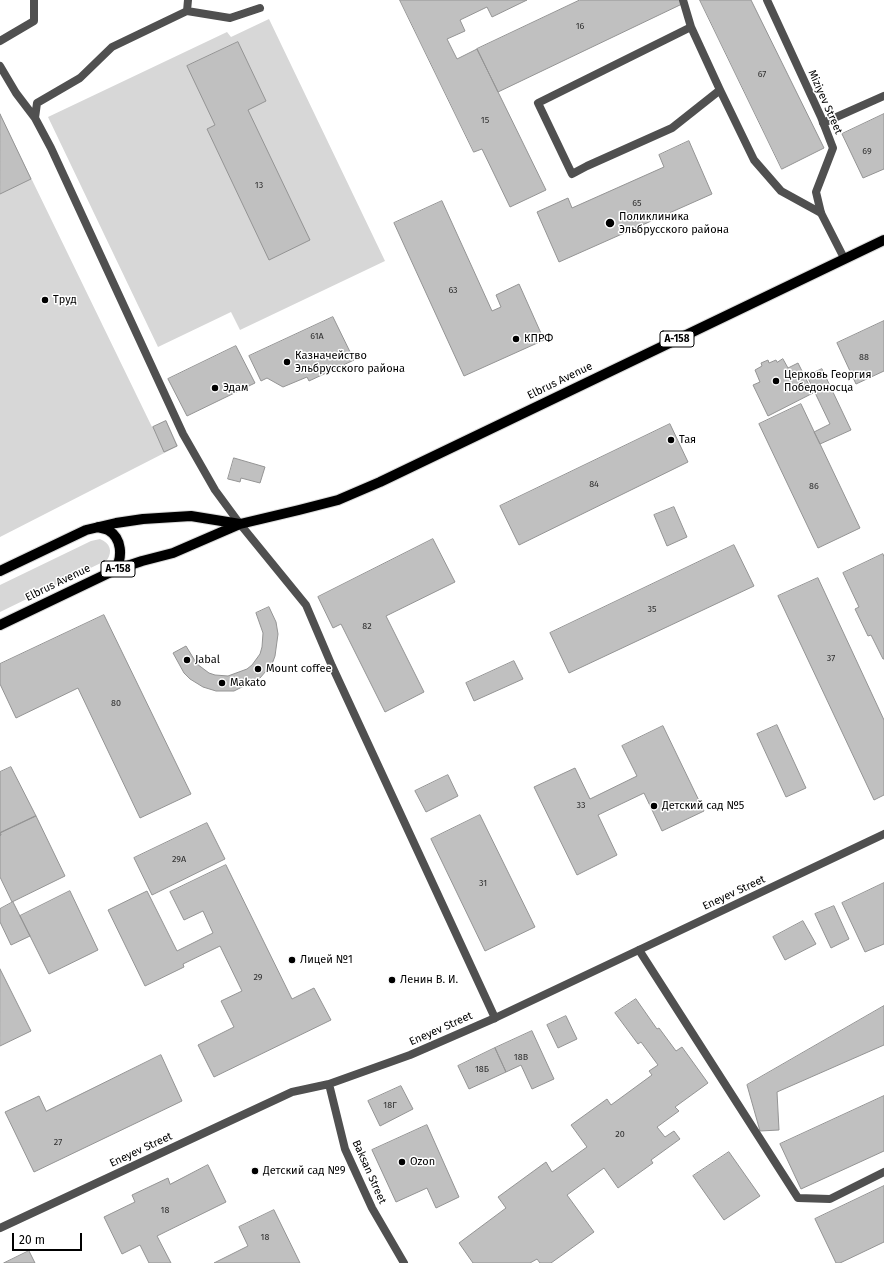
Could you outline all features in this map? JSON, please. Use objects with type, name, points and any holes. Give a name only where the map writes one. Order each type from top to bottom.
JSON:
[{"type":"main road","name":"Elbrus Avenue","points":[[0,625],[115,570],[173,553],[240,524],[338,500],[380,482],[884,240]]},
{"type":"main road","name":"Elbrus Avenue","points":[[0,571],[86,530],[116,523],[143,519],[191,516],[240,524]]},
{"type":"main road","points":[[98,527],[108,530],[115,537],[119,545],[120,563],[115,570]]},
{"type":"street","points":[[0,41],[34,21],[34,0]]},
{"type":"street","points":[[187,11],[188,0]]},
{"type":"street","points":[[683,0],[691,27],[754,160],[782,191],[822,213]]},
{"type":"street","name":"Miziyev Street","points":[[767,0],[833,148],[816,192],[822,213],[844,258]]},
{"type":"street","points":[[35,118],[37,104],[80,78],[112,47],[187,11],[230,18],[260,8]]},
{"type":"street","points":[[691,27],[538,103],[572,174],[672,128],[720,90]]},
{"type":"street","points":[[0,66],[16,93],[35,118],[51,148],[184,434],[216,490],[240,524],[306,604],[332,666],[495,1018]]},
{"type":"street","points":[[823,124],[884,96]]},
{"type":"street","name":"Eneyev Street","points":[[0,1228],[292,1092],[329,1084],[410,1055],[495,1018],[884,834]]},
{"type":"street","points":[[639,950],[798,1198],[830,1199],[884,1172]]},
{"type":"street","name":"Baksan Street","points":[[329,1084],[345,1149],[372,1208],[404,1263]]},
{"type":"shaded area","points":[[269,19],[385,261],[240,330],[231,312],[158,347],[48,117],[227,32],[231,37]]},
{"type":"shaded area","name":"Труд","points":[[0,114],[152,427],[166,420],[178,446],[0,537]]},
{"type":"shaded area","points":[[100,539],[110,548],[109,557],[107,560],[0,612],[0,585],[91,541]]},
{"type":"building","points":[[400,0],[527,0],[492,17],[487,7],[460,20],[465,31],[447,39],[457,59],[477,49],[546,190],[510,207],[482,149],[474,152]]},
{"type":"building","points":[[580,0],[680,0],[682,4],[498,92],[477,49]]},
{"type":"building","points":[[700,0],[751,0],[824,148],[782,169]]},
{"type":"building","points":[[238,42],[266,101],[248,110],[310,240],[269,260],[207,129],[215,125],[187,66]]},
{"type":"building","points":[[0,114],[31,179],[0,194]]},
{"type":"building","points":[[884,114],[884,169],[863,178],[842,134]]},
{"type":"building","points":[[689,141],[712,194],[559,262],[537,212],[568,198],[572,208],[664,167],[659,155]]},
{"type":"building","points":[[442,201],[492,311],[501,307],[496,295],[519,284],[544,340],[464,376],[394,223]]},
{"type":"building","points":[[333,317],[354,360],[309,381],[307,377],[283,387],[267,378],[261,381],[249,356]]},
{"type":"building","points":[[884,321],[884,371],[856,384],[837,343]]},
{"type":"building","points":[[236,346],[255,383],[187,416],[168,379]]},
{"type":"building","points":[[783,359],[788,368],[798,363],[813,393],[768,416],[753,385],[760,382],[755,370],[762,366],[761,363],[768,360],[769,363],[776,360],[777,362]]},
{"type":"building","points":[[822,369],[851,430],[820,444],[814,432],[830,424],[807,376]]},
{"type":"building","points":[[801,404],[860,528],[818,548],[759,424]]},
{"type":"building","points":[[166,421],[177,446],[164,452],[153,427]]},
{"type":"building","points":[[670,424],[688,462],[519,545],[500,506]]},
{"type":"building","points":[[234,458],[265,467],[260,483],[241,478],[240,482],[228,479]]},
{"type":"building","points":[[674,507],[687,537],[667,546],[654,515]]},
{"type":"building","points":[[433,539],[455,582],[386,616],[424,692],[385,712],[341,624],[333,628],[318,597]]},
{"type":"building","points":[[734,545],[754,586],[569,673],[550,633]]},
{"type":"building","points":[[883,554],[884,659],[871,635],[868,636],[855,609],[859,607],[843,573]]},
{"type":"building","points":[[818,578],[884,720],[884,795],[874,800],[778,596]]},
{"type":"building","points":[[269,607],[276,622],[278,634],[275,656],[272,664],[260,678],[234,691],[216,691],[203,687],[190,679],[184,673],[173,653],[186,646],[197,664],[209,673],[228,676],[247,669],[260,654],[262,647],[263,633],[256,613]]},
{"type":"building","points":[[104,615],[191,794],[140,818],[78,688],[16,718],[0,684],[0,664]]},
{"type":"building","points":[[514,661],[523,679],[474,701],[466,683]]},
{"type":"building","points":[[777,725],[806,788],[786,797],[757,734]]},
{"type":"building","points":[[663,726],[704,811],[662,831],[644,793],[598,815],[617,855],[577,875],[534,787],[575,768],[590,799],[637,776],[622,746]]},
{"type":"building","points":[[11,767],[36,816],[0,833],[0,772]]},
{"type":"building","points":[[448,775],[458,796],[426,812],[415,791]]},
{"type":"building","points":[[480,815],[535,927],[485,951],[431,839]]},
{"type":"building","points":[[36,816],[65,876],[12,902],[0,877],[0,833]]},
{"type":"building","points":[[207,823],[225,859],[152,895],[134,858]]},
{"type":"building","points":[[226,865],[292,999],[314,988],[331,1020],[214,1077],[198,1045],[234,1027],[221,1001],[242,991],[220,946],[183,964],[184,967],[145,986],[108,910],[147,891],[177,951],[213,933],[203,911],[184,920],[170,892]]},
{"type":"building","points":[[884,883],[884,944],[865,952],[842,903]]},
{"type":"building","points":[[70,891],[98,950],[49,974],[20,916]]},
{"type":"building","points":[[13,902],[30,936],[11,945],[0,922],[0,909]]},
{"type":"building","points":[[834,906],[849,939],[831,948],[815,914]]},
{"type":"building","points":[[803,921],[816,944],[785,960],[773,937]]},
{"type":"building","points":[[0,969],[31,1031],[0,1046]]},
{"type":"building","points":[[636,999],[657,1029],[659,1028],[676,1051],[682,1047],[708,1083],[675,1107],[679,1111],[657,1127],[665,1137],[674,1131],[680,1139],[651,1160],[653,1163],[618,1188],[604,1168],[567,1195],[594,1232],[551,1263],[540,1263],[537,1259],[530,1263],[473,1263],[459,1243],[506,1208],[498,1197],[546,1162],[552,1172],[587,1147],[571,1125],[607,1099],[611,1105],[652,1075],[649,1071],[658,1065],[641,1042],[638,1044],[615,1013]]},
{"type":"building","points":[[884,1006],[884,1045],[777,1092],[779,1130],[760,1131],[747,1085]]},
{"type":"building","points":[[566,1016],[577,1039],[558,1048],[547,1025]]},
{"type":"building","points":[[532,1031],[554,1079],[532,1089],[521,1065],[506,1072],[495,1048]]},
{"type":"building","points":[[495,1048],[506,1072],[469,1089],[458,1066]]},
{"type":"building","points":[[161,1055],[182,1101],[34,1172],[5,1112],[39,1096],[46,1111]]},
{"type":"building","points":[[401,1086],[413,1109],[380,1126],[368,1101]]},
{"type":"building","points":[[884,1096],[884,1151],[801,1189],[780,1144]]},
{"type":"building","points":[[427,1125],[459,1197],[436,1208],[427,1188],[396,1202],[372,1150]]},
{"type":"building","points":[[729,1152],[760,1196],[724,1220],[693,1176]]},
{"type":"building","points":[[208,1165],[226,1202],[157,1236],[171,1263],[149,1263],[140,1245],[122,1254],[104,1217],[135,1202],[132,1195],[168,1178],[170,1184]]},
{"type":"building","points":[[884,1186],[884,1242],[840,1263],[836,1263],[815,1219]]},
{"type":"building","points":[[274,1210],[300,1263],[214,1263],[248,1246],[239,1227]]},
{"type":"building","points":[[29,1251],[35,1263],[4,1263]]},
{"type":"place","name":"Поликлиника Эльбрусского района","points":[[610,223]]},
{"type":"place","name":"Труд","points":[[45,300]]},
{"type":"place","name":"КПРФ","points":[[516,339]]},
{"type":"place","name":"Казначейство Эльбрусского района","points":[[287,362]]},
{"type":"place","name":"Церковь Георгия Победоносца","points":[[776,381]]},
{"type":"place","name":"Эдам","points":[[215,388]]},
{"type":"place","name":"Тая","points":[[671,440]]},
{"type":"place","name":"Jabal","points":[[187,660]]},
{"type":"place","name":"Mount coffee","points":[[258,669]]},
{"type":"place","name":"Мakato","points":[[222,683]]},
{"type":"place","name":"Детский сад №5","points":[[654,806]]},
{"type":"place","name":"Лицей №1","points":[[292,960]]},
{"type":"place","name":"Ленин В. И.","points":[[392,980]]},
{"type":"place","name":"Ozon","points":[[402,1162]]},
{"type":"place","name":"Детский сад №9","points":[[255,1171]]}]
